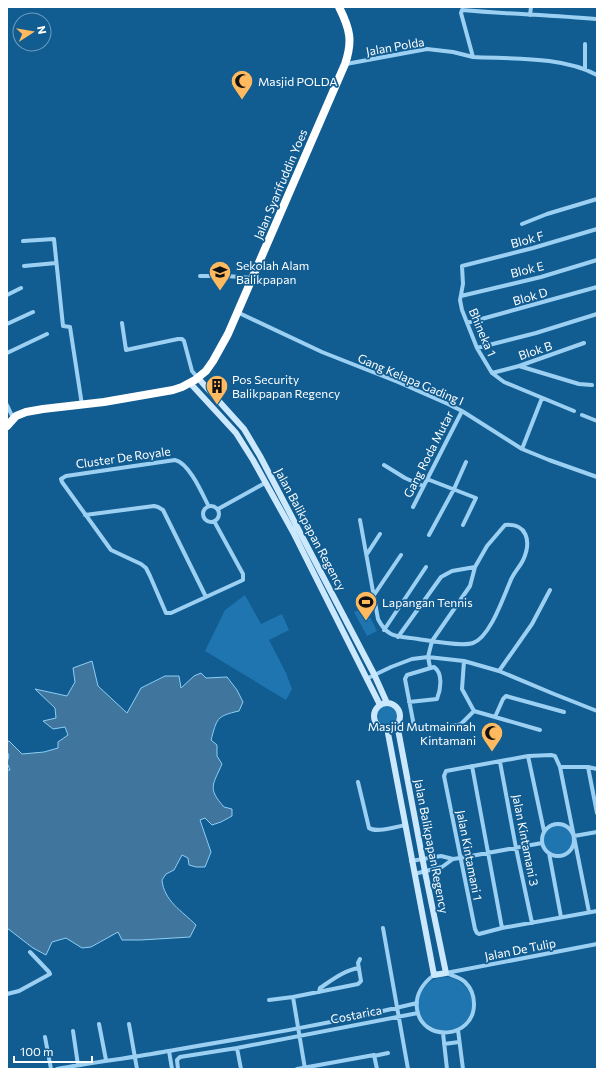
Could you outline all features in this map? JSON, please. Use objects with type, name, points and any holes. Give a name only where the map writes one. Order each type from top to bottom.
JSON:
[{"type":"highway","name":"Jalan Syarifuddin Yoes","points":[[13,418],[26,412],[104,402],[173,390],[190,383],[206,371],[228,334],[345,64],[350,44],[350,34],[348,25],[339,7]]},
{"type":"highway","points":[[7,426],[13,418]]},
{"type":"street","points":[[530,7],[530,15]]},
{"type":"street","points":[[473,57],[462,19],[462,8],[530,15],[596,19]]},
{"type":"street","points":[[585,44],[585,69]]},
{"type":"street","name":"Jalan Polda","points":[[345,64],[427,49],[452,52],[473,57],[556,62],[585,69],[597,75]]},
{"type":"street","points":[[522,224],[547,214],[597,199]]},
{"type":"street","name":"Blok F","points":[[462,266],[533,248],[597,229]]},
{"type":"street","points":[[23,240],[54,239],[63,326],[70,327],[82,405]]},
{"type":"street","name":"Blok E","points":[[461,296],[541,277],[597,260]]},
{"type":"street","points":[[24,266],[56,263]]},
{"type":"street","name":"Bhineka 1","points":[[462,266],[463,284],[460,300],[462,310],[477,348],[492,373],[504,382],[574,411]]},
{"type":"street","points":[[200,276],[252,278]]},
{"type":"street","name":"Blok D","points":[[467,323],[597,287]]},
{"type":"street","points":[[7,295],[21,288]]},
{"type":"street","name":"Gang Kelapa Gading I","points":[[237,311],[322,352],[417,390],[462,411],[522,449],[597,477]]},
{"type":"street","points":[[7,324],[32,312]]},
{"type":"street","points":[[477,348],[536,333],[597,314]]},
{"type":"street","points":[[122,324],[126,350],[182,339],[184,341],[192,371],[198,378]]},
{"type":"street","points":[[7,353],[47,334]]},
{"type":"street","name":"Blok B","points":[[492,373],[519,366],[584,344]]},
{"type":"street","points":[[519,366],[579,384],[592,385]]},
{"type":"street","name":"Jalan Balikpapan Regency","points":[[198,378],[244,429],[261,458],[366,679],[380,705]]},
{"type":"street","name":"Jalan Balikpapan Regency","points":[[190,383],[236,433],[255,462],[271,494],[296,531],[374,674],[387,703],[393,704],[400,712],[400,718],[397,724],[446,973]]},
{"type":"street","points":[[522,449],[542,398]]},
{"type":"street","points":[[7,405],[13,418]]},
{"type":"street","name":"Gang Roda Mutar","points":[[413,507],[462,411]]},
{"type":"street","points":[[582,415],[597,421]]},
{"type":"street","points":[[255,462],[261,458]]},
{"type":"street","name":"Cluster De Royale","points":[[208,506],[188,470],[180,461],[175,460],[63,477],[62,482],[111,550],[141,564],[146,568],[166,613],[171,613],[243,580],[244,577],[214,521]]},
{"type":"street","points":[[429,534],[454,489],[466,462]]},
{"type":"street","points":[[384,465],[405,478],[424,486]]},
{"type":"street","points":[[428,479],[476,498],[463,525]]},
{"type":"street","points":[[218,509],[265,483]]},
{"type":"street","points":[[271,494],[278,491]]},
{"type":"street","points":[[85,515],[154,506],[161,508],[206,597]]},
{"type":"street","points":[[208,506],[214,506],[218,509],[219,516],[214,521],[210,522],[203,516],[205,508],[208,506]]},
{"type":"street","points":[[360,520],[378,619],[384,630],[398,637],[432,641],[461,644],[472,644],[477,641],[500,608],[511,580],[524,558],[527,535],[524,530],[517,526],[505,525],[487,546],[475,568],[470,586],[432,641],[428,657],[430,667]]},
{"type":"street","points":[[367,554],[380,534]]},
{"type":"street","points":[[373,595],[401,555]]},
{"type":"street","points":[[384,630],[426,567]]},
{"type":"street","points":[[398,637],[441,577],[452,571],[475,568]]},
{"type":"street","points":[[500,671],[532,624],[550,590]]},
{"type":"street","points":[[366,679],[374,674],[412,659],[428,657],[464,661],[500,671],[597,711]]},
{"type":"street","points":[[464,661],[462,689],[474,712],[540,730]]},
{"type":"street","points":[[409,702],[437,699],[440,675],[437,668],[430,667],[406,676],[405,679],[409,702],[415,729],[458,725],[474,712]]},
{"type":"street","points":[[495,717],[503,699],[506,696],[564,712]]},
{"type":"street","points":[[387,703],[380,705],[375,712],[375,719],[380,726],[387,728],[391,728],[397,724]]},
{"type":"street","name":"Jalan Balikpapan Regency","points":[[387,728],[411,861],[434,975]]},
{"type":"street","points":[[528,756],[544,831]]},
{"type":"street","points":[[589,912],[560,767],[555,756],[528,756],[472,766],[502,928],[532,923],[589,912],[597,910]]},
{"type":"street","name":"Jalan Kintamani 3","points":[[500,762],[532,923]]},
{"type":"street","name":"Jalan Kintamani 1","points":[[472,766],[446,771],[444,776],[475,929],[477,933],[482,933],[502,928]]},
{"type":"street","points":[[560,767],[588,767],[597,769]]},
{"type":"street","points":[[588,767],[597,813]]},
{"type":"street","points":[[358,782],[370,828],[372,830],[405,825]]},
{"type":"street","points":[[558,823],[570,828],[574,836],[572,848],[565,854],[557,856],[549,853],[546,851],[542,843],[542,835],[544,831],[550,825],[558,823]]},
{"type":"street","points":[[574,836],[597,832]]},
{"type":"street","points":[[411,861],[441,856],[453,859],[542,843]]},
{"type":"street","points":[[549,853],[561,917]]},
{"type":"street","points":[[414,874],[442,867],[453,859]]},
{"type":"street","points":[[382,928],[408,1069]]},
{"type":"street","name":"Jalan De Tulip","points":[[446,973],[597,944]]},
{"type":"street","points":[[7,994],[19,991],[50,974],[30,952]]},
{"type":"street","points":[[269,1000],[293,997],[358,984],[360,981],[358,963],[360,959]]},
{"type":"street","points":[[319,992],[320,988],[330,981],[358,968]]},
{"type":"street","points":[[446,973],[464,982],[473,993],[474,1008],[469,1021],[458,1030],[443,1033],[430,1028],[424,1023],[418,1013],[417,1003],[420,989],[429,978],[434,975],[446,973]]},
{"type":"street","points":[[293,997],[297,1028],[305,1068]]},
{"type":"street","name":"Costarica","points":[[57,1069],[297,1028],[417,1003]]},
{"type":"street","name":"Costarica","points":[[190,1056],[418,1013]]},
{"type":"street","points":[[99,1024],[106,1060]]},
{"type":"street","points":[[129,1024],[137,1069]]},
{"type":"street","points":[[458,1030],[463,1069]]},
{"type":"street","points":[[73,1031],[78,1065]]},
{"type":"street","points":[[443,1033],[446,1069]]},
{"type":"street","points":[[45,1036],[51,1069]]},
{"type":"street","points":[[444,1044],[459,1042]]},
{"type":"street","points":[[178,1069],[178,1058],[190,1056],[188,1047]]},
{"type":"street","points":[[237,1048],[240,1069]]},
{"type":"street","points":[[169,1051],[172,1069]]},
{"type":"street","points":[[297,1069],[388,1053]]},
{"type":"street","points":[[374,1056],[377,1069]]},
{"type":"shaded area","points":[[245,595],[261,624],[282,614],[289,630],[269,640],[286,673],[292,689],[286,700],[205,651],[225,610]]},
{"type":"shaded area","name":"Lapangan Tennis","points":[[365,607],[377,631],[367,636],[354,612]]},
{"type":"shaded area","points":[[92,661],[98,686],[127,713],[141,688],[165,676],[179,676],[181,688],[194,676],[201,673],[206,678],[227,677],[237,690],[243,702],[239,711],[222,717],[216,723],[211,740],[217,745],[217,756],[222,764],[213,786],[215,795],[224,807],[232,809],[232,816],[212,825],[205,818],[200,820],[211,852],[205,867],[189,865],[188,858],[182,855],[174,870],[166,874],[162,880],[163,887],[170,900],[196,925],[190,937],[122,940],[118,932],[91,947],[82,948],[66,938],[52,942],[46,955],[33,948],[7,928],[7,770],[10,770],[7,763],[9,755],[7,752],[7,742],[9,741],[22,754],[44,752],[58,748],[58,742],[68,735],[65,727],[53,729],[43,721],[56,718],[55,708],[35,689],[67,696],[75,682],[73,668]]},
{"type":"shaded area","points":[[387,705],[394,708],[397,715],[394,722],[387,725],[380,722],[377,715],[380,708]]},
{"type":"shaded area","points":[[558,824],[568,829],[573,839],[568,849],[558,854],[548,849],[543,839],[548,829]]},
{"type":"shaded area","points":[[440,977],[450,977],[464,985],[470,994],[472,1004],[470,1014],[464,1023],[450,1031],[440,1031],[430,1026],[423,1019],[418,1009],[418,999],[423,989],[430,982]]},
{"type":"place","name":"Masjid POLDA","points":[[242,100]]},
{"type":"place","name":"Sekolah Alam Balikpapan","points":[[220,292]]},
{"type":"place","name":"Pos Security Balikpapan Regency","points":[[217,406]]},
{"type":"place","name":"Lapangan Tennis","points":[[366,622]]},
{"type":"place","name":"Masjid Mutmainnah Kintamani","points":[[492,752]]}]
